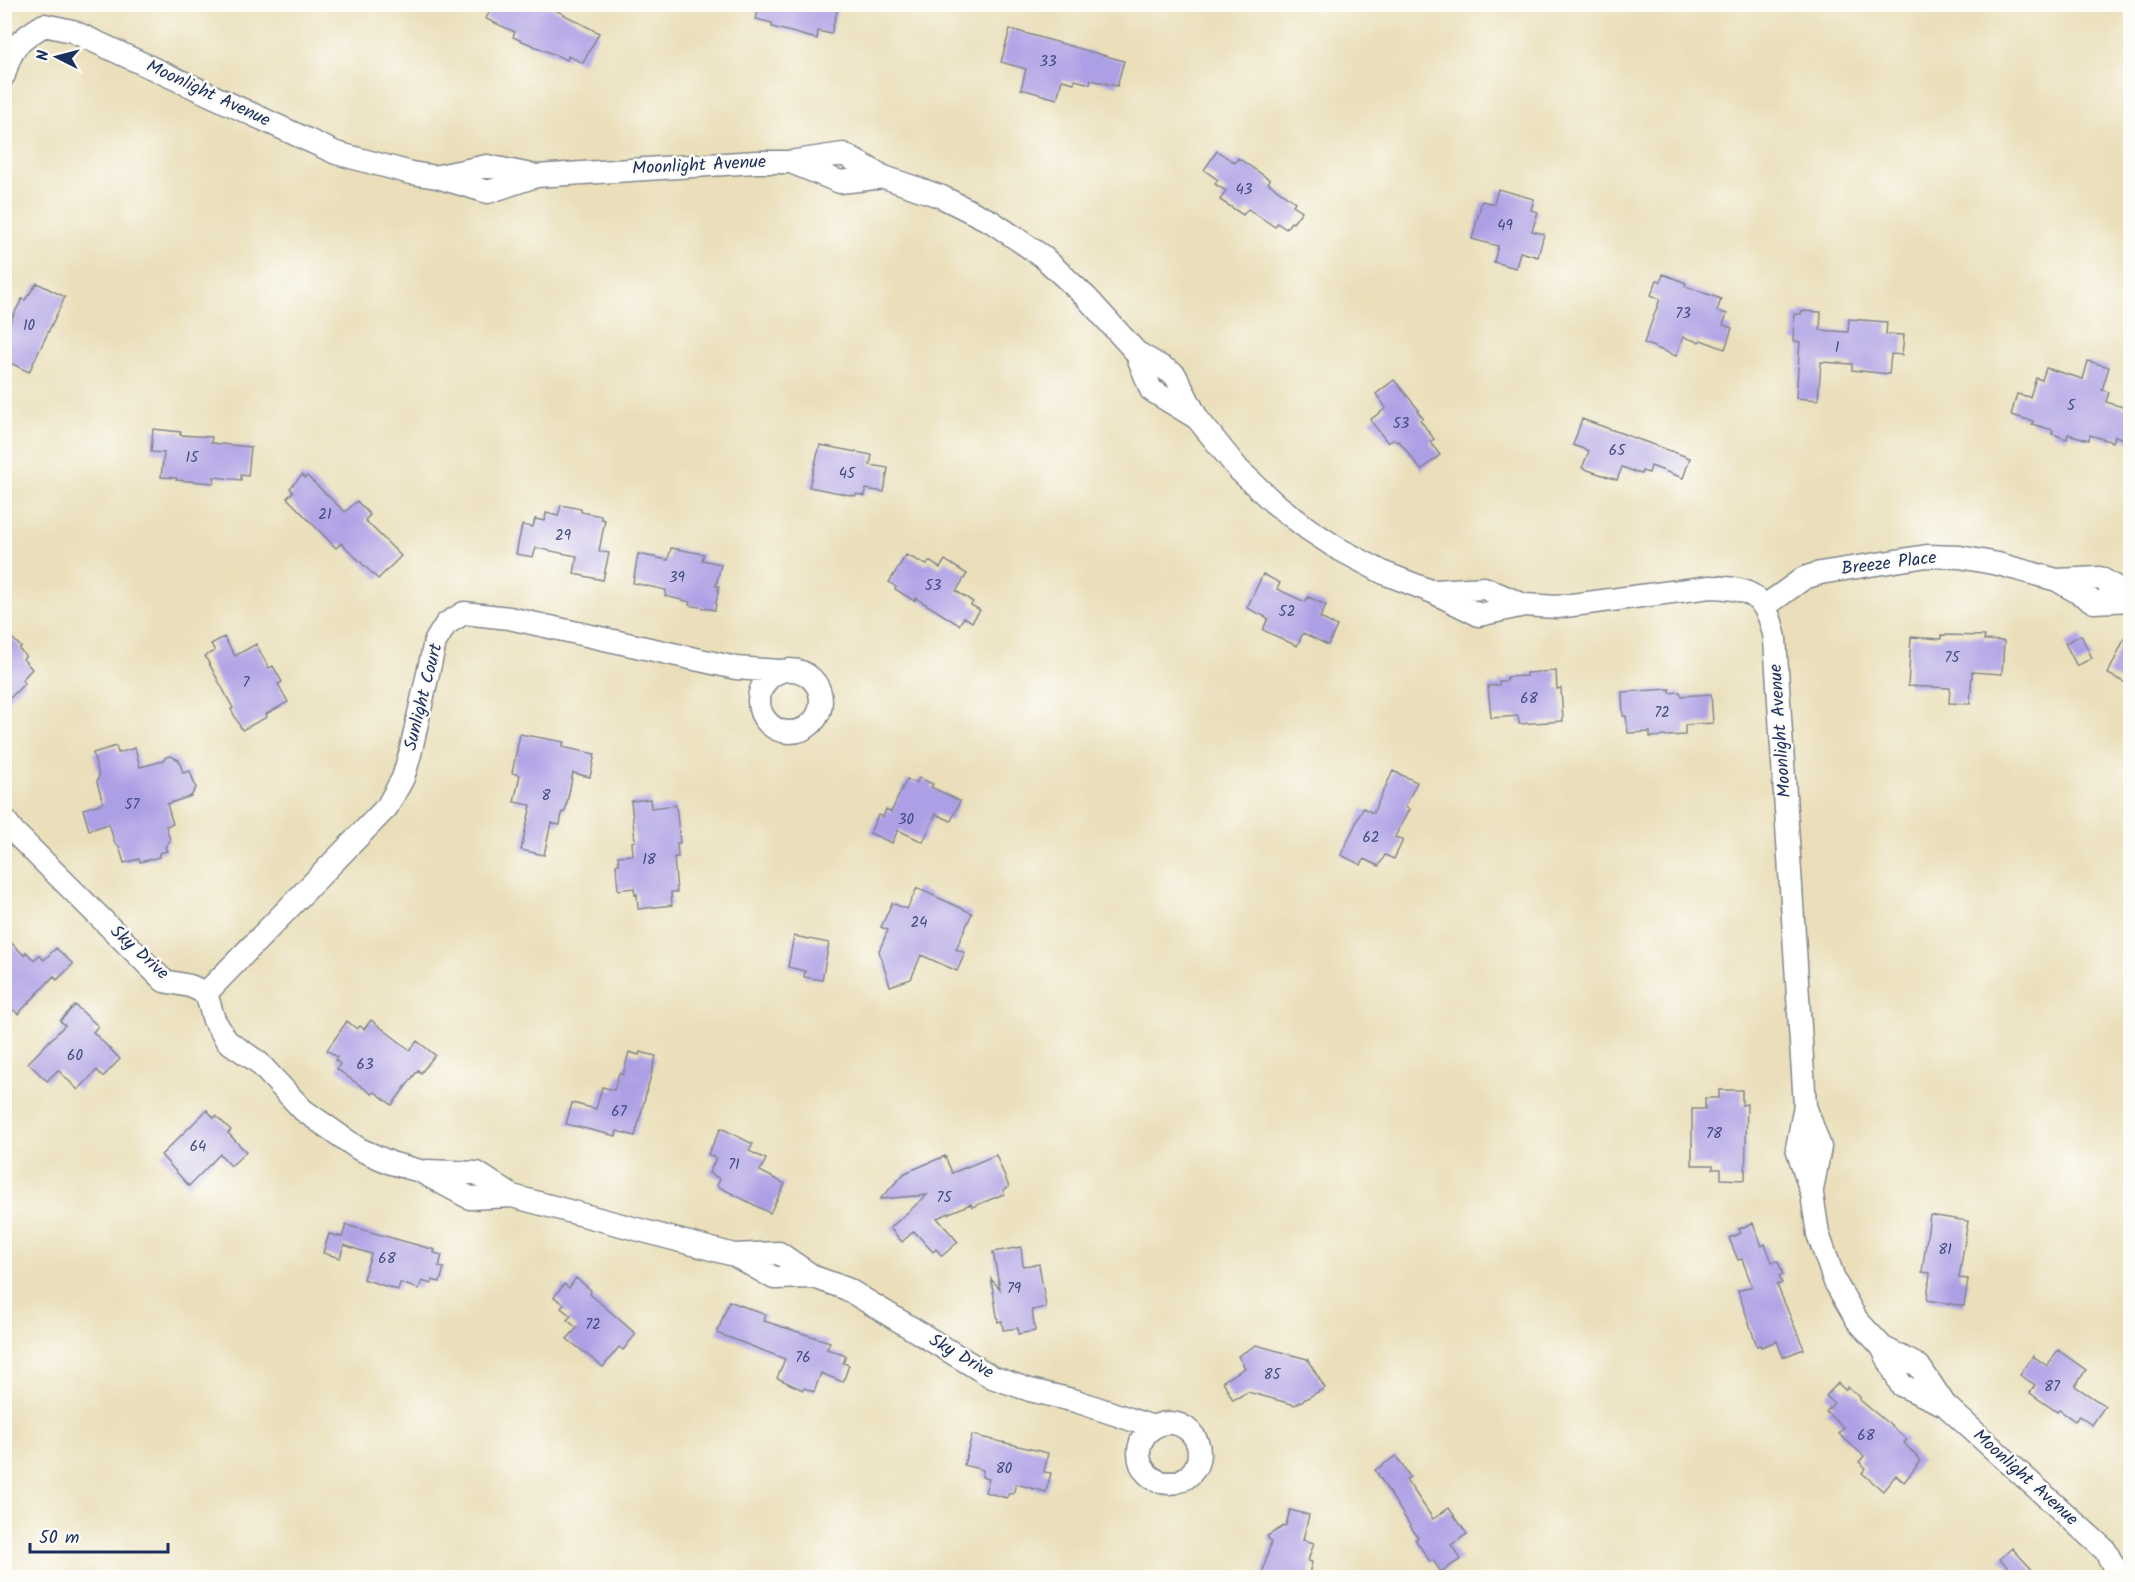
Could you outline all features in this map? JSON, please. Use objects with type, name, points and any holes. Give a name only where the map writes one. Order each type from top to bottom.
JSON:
[{"type":"street","name":"Moonlight Avenue","points":[[4,75],[9,58],[20,40],[42,15],[336,153],[411,173],[437,177],[488,192],[536,176],[756,162],[789,162],[840,182],[884,177],[942,197],[992,222],[1034,250],[1087,298],[1136,352],[1151,390],[1197,418],[1238,469],[1308,529],[1342,551],[1384,573],[1433,592],[1479,615],[1524,605],[1557,607],[1718,587],[1734,587],[1750,594],[1765,606],[1771,619],[1775,639],[1805,1105],[1797,1148],[1811,1183],[1818,1234],[1834,1282],[1857,1320],[1882,1347],[1901,1385],[1945,1405],[2105,1550],[2121,1578]]},
{"type":"street","name":"Breeze Place","points":[[1765,606],[1804,578],[1820,573],[1927,556],[1960,557],[2057,579],[2100,578],[2130,596]]},
{"type":"street","name":"Breeze Place","points":[[2057,579],[2094,602],[2130,600]]},
{"type":"street","name":"Sunlight Court","points":[[206,993],[387,807],[403,778],[410,754],[435,642],[446,624],[464,613],[501,616],[751,679]]},
{"type":"street","points":[[790,670],[799,671],[808,676],[815,683],[819,692],[818,712],[813,721],[805,728],[795,731],[775,728],[767,722],[762,713],[751,679],[764,684],[771,676],[790,670]]},
{"type":"street","name":"Sky Drive","points":[[4,819],[21,839],[164,981],[190,986],[206,993],[214,1020],[227,1041],[258,1062],[303,1110],[359,1149],[392,1163],[420,1171],[470,1198],[512,1196],[734,1255],[774,1278],[814,1276],[848,1289],[992,1377],[1030,1390],[1076,1401],[1153,1427]]},
{"type":"street","points":[[1118,1416],[1138,1452],[1144,1470],[1159,1482],[1178,1482],[1187,1477],[1198,1461],[1199,1450],[1197,1440],[1191,1431],[1173,1422],[1162,1423],[1145,1433],[1138,1452]]},
{"type":"street","name":"Moonlight Avenue","points":[[2105,1550],[2130,1561]]},
{"type":"building","points":[[493,4],[544,4],[599,33],[583,63],[568,56],[567,60],[513,37],[515,32],[486,19]]},
{"type":"building","points":[[760,4],[839,4],[831,34],[818,31],[817,39],[772,27],[772,23],[756,19]]},
{"type":"building","points":[[1010,29],[1124,61],[1117,86],[1091,80],[1090,84],[1075,80],[1074,83],[1062,80],[1057,99],[1021,89],[1026,69],[1001,62]]},
{"type":"building","points":[[1217,151],[1235,163],[1238,158],[1270,180],[1268,183],[1295,202],[1293,205],[1302,211],[1293,223],[1291,222],[1286,229],[1277,223],[1275,227],[1248,209],[1243,215],[1220,200],[1226,191],[1215,184],[1218,180],[1204,170]]},
{"type":"building","points":[[1498,189],[1534,199],[1531,210],[1538,212],[1532,231],[1544,234],[1538,257],[1520,252],[1516,268],[1494,262],[1498,246],[1472,239],[1482,201],[1494,204]]},
{"type":"building","points":[[1663,274],[1686,283],[1685,286],[1721,299],[1717,311],[1727,314],[1723,325],[1732,328],[1725,349],[1701,340],[1699,342],[1683,337],[1676,356],[1644,343],[1660,299],[1651,295],[1657,280],[1661,281]]},
{"type":"building","points":[[37,283],[65,297],[29,372],[4,360],[4,333],[22,299],[25,300]]},
{"type":"building","points":[[1801,311],[1821,312],[1820,330],[1848,332],[1849,319],[1887,322],[1886,334],[1904,335],[1902,355],[1891,354],[1889,374],[1852,370],[1852,364],[1821,362],[1818,400],[1796,398],[1800,342],[1793,341],[1794,314],[1801,314]]},
{"type":"building","points":[[2088,361],[2109,367],[2102,390],[2109,392],[2106,402],[2130,409],[2130,441],[2115,436],[2113,442],[2090,435],[2089,440],[2068,434],[2067,439],[2052,434],[2053,430],[2032,424],[2033,421],[2011,415],[2017,394],[2030,397],[2036,378],[2042,380],[2046,368],[2083,379]]},
{"type":"building","points":[[1394,380],[1419,410],[1417,411],[1423,418],[1420,420],[1434,439],[1430,442],[1440,455],[1421,470],[1399,441],[1394,439],[1388,443],[1370,420],[1386,408],[1376,394]]},
{"type":"building","points":[[1582,419],[1690,458],[1683,478],[1651,466],[1649,473],[1642,471],[1641,474],[1622,467],[1617,480],[1582,468],[1589,451],[1573,445]]},
{"type":"building","points":[[153,429],[181,432],[180,435],[212,437],[211,443],[251,447],[248,476],[241,475],[241,480],[214,477],[214,483],[161,477],[164,453],[151,452]]},
{"type":"building","points":[[820,445],[872,455],[870,465],[888,468],[884,492],[866,489],[865,496],[856,494],[855,496],[809,487]]},
{"type":"building","points":[[302,475],[305,478],[307,476],[345,512],[357,501],[370,515],[365,520],[401,556],[378,579],[341,543],[336,548],[287,498],[293,492],[290,488]]},
{"type":"building","points":[[561,505],[581,509],[581,512],[601,516],[601,519],[605,520],[599,551],[609,553],[603,580],[574,574],[577,556],[536,548],[533,557],[516,554],[522,525],[533,527],[535,519],[545,521],[546,513],[558,516]]},
{"type":"building","points":[[671,548],[704,554],[702,560],[721,564],[716,586],[719,586],[715,610],[689,605],[690,602],[665,596],[666,590],[633,583],[638,554],[668,560]]},
{"type":"building","points":[[906,555],[927,565],[929,561],[940,568],[945,560],[967,574],[956,591],[973,602],[971,605],[980,610],[972,622],[964,617],[959,625],[916,598],[914,601],[895,589],[896,587],[889,582]]},
{"type":"building","points":[[1263,574],[1280,583],[1277,589],[1305,602],[1308,597],[1326,605],[1320,618],[1337,626],[1328,645],[1303,633],[1297,646],[1263,630],[1268,618],[1247,608]]},
{"type":"building","points":[[2130,626],[2130,685],[2108,674]]},
{"type":"building","points":[[4,630],[21,647],[19,649],[26,656],[23,659],[32,669],[22,680],[25,683],[4,704]]},
{"type":"building","points":[[1941,635],[1985,636],[1984,640],[2004,641],[2002,674],[1972,672],[1970,704],[1949,703],[1950,688],[1908,686],[1911,637],[1941,639]]},
{"type":"building","points":[[2081,635],[2092,658],[2077,666],[2065,643]]},
{"type":"building","points":[[224,637],[235,656],[256,644],[269,668],[273,666],[282,682],[278,684],[288,702],[266,714],[267,717],[242,730],[205,656],[215,651],[211,644]]},
{"type":"building","points":[[1556,671],[1557,689],[1561,688],[1563,721],[1519,724],[1518,716],[1491,718],[1488,686],[1499,685],[1499,681],[1507,681],[1507,677]]},
{"type":"building","points":[[1670,689],[1670,693],[1680,692],[1682,696],[1711,694],[1713,723],[1685,725],[1685,735],[1650,737],[1650,732],[1628,733],[1626,716],[1623,716],[1622,692]]},
{"type":"building","points":[[520,734],[564,742],[562,747],[595,754],[590,777],[573,773],[565,812],[562,812],[560,825],[551,823],[544,855],[521,850],[531,805],[514,802],[520,775],[512,773]]},
{"type":"building","points":[[116,746],[118,753],[135,748],[140,767],[163,761],[166,757],[171,756],[179,760],[183,773],[190,771],[196,788],[191,796],[167,804],[173,824],[166,826],[170,840],[165,847],[167,851],[159,853],[159,857],[124,863],[109,824],[89,830],[83,809],[103,803],[93,753]]},
{"type":"building","points":[[1393,771],[1417,782],[1405,807],[1409,809],[1395,837],[1403,840],[1394,859],[1385,855],[1379,866],[1364,859],[1361,865],[1341,855],[1363,808],[1373,813]]},
{"type":"building","points":[[919,778],[933,784],[931,787],[960,801],[951,821],[936,814],[923,842],[898,830],[892,843],[870,833],[878,815],[883,817],[886,809],[891,812],[907,779],[916,783]]},
{"type":"building","points":[[650,799],[651,808],[676,805],[680,843],[677,843],[678,857],[674,857],[677,892],[671,892],[672,905],[638,909],[637,894],[635,895],[634,888],[618,890],[616,865],[619,864],[618,856],[633,855],[632,842],[635,841],[631,801]]},
{"type":"building","points":[[917,888],[972,913],[956,949],[965,953],[957,971],[921,955],[911,979],[890,986],[879,951],[888,930],[881,927],[892,903],[907,909]]},
{"type":"building","points":[[4,936],[24,955],[26,952],[34,960],[39,955],[44,960],[56,948],[73,964],[57,980],[54,976],[18,1014],[12,1009],[4,1017]]},
{"type":"building","points":[[794,936],[829,943],[822,980],[804,977],[805,971],[788,967]]},
{"type":"building","points":[[75,1005],[98,1026],[93,1032],[120,1059],[103,1077],[97,1070],[78,1090],[58,1070],[47,1081],[28,1063],[65,1025],[60,1021]]},
{"type":"building","points":[[371,1020],[410,1050],[417,1041],[435,1055],[421,1073],[418,1070],[392,1105],[337,1069],[340,1064],[335,1060],[337,1057],[327,1050],[347,1021],[357,1029],[360,1026],[364,1029]]},
{"type":"building","points":[[629,1052],[656,1056],[635,1136],[617,1131],[616,1136],[566,1124],[572,1103],[596,1109],[602,1087],[614,1090],[619,1073],[623,1075]]},
{"type":"building","points":[[1719,1090],[1742,1090],[1742,1105],[1747,1104],[1745,1180],[1721,1179],[1721,1169],[1713,1169],[1713,1165],[1692,1165],[1692,1109],[1705,1109],[1705,1098],[1719,1098]]},
{"type":"building","points":[[207,1110],[231,1130],[228,1133],[246,1152],[231,1166],[220,1154],[189,1186],[161,1155]]},
{"type":"building","points":[[721,1128],[753,1144],[749,1151],[766,1159],[760,1171],[785,1184],[770,1213],[717,1186],[720,1179],[709,1173],[716,1158],[708,1154]]},
{"type":"building","points":[[996,1155],[1009,1187],[1003,1190],[1004,1194],[937,1218],[958,1242],[942,1256],[936,1249],[933,1252],[914,1231],[902,1242],[890,1228],[927,1195],[880,1199],[905,1173],[945,1156],[952,1173]]},
{"type":"building","points":[[1930,1215],[1968,1221],[1959,1278],[1968,1279],[1964,1306],[1927,1300],[1930,1273],[1922,1272]]},
{"type":"building","points":[[1753,1223],[1762,1246],[1765,1244],[1772,1262],[1778,1261],[1783,1275],[1779,1276],[1782,1283],[1777,1285],[1804,1349],[1783,1357],[1777,1341],[1761,1347],[1757,1346],[1738,1291],[1752,1286],[1742,1259],[1738,1260],[1729,1238],[1741,1233],[1739,1229]]},
{"type":"building","points":[[346,1225],[435,1250],[434,1253],[442,1255],[439,1267],[444,1268],[440,1282],[432,1280],[431,1284],[422,1281],[419,1289],[400,1283],[398,1290],[363,1279],[371,1254],[344,1245],[340,1258],[323,1253],[329,1234],[342,1237]]},
{"type":"building","points":[[1021,1247],[1023,1266],[1039,1264],[1046,1307],[1032,1310],[1035,1331],[1018,1334],[1018,1328],[1003,1330],[1002,1321],[998,1322],[991,1279],[1000,1289],[993,1252]]},
{"type":"building","points":[[576,1278],[591,1290],[590,1294],[636,1334],[623,1350],[619,1347],[603,1367],[567,1339],[577,1328],[567,1320],[571,1316],[561,1308],[564,1304],[554,1297],[564,1284],[569,1288]]},
{"type":"building","points":[[729,1301],[766,1315],[764,1321],[830,1342],[827,1349],[846,1356],[843,1363],[849,1365],[843,1382],[821,1373],[814,1392],[804,1388],[803,1390],[777,1378],[785,1359],[717,1333]]},
{"type":"building","points":[[1256,1345],[1307,1359],[1325,1388],[1295,1405],[1248,1392],[1233,1400],[1223,1381],[1245,1368],[1238,1356]]},
{"type":"building","points":[[2058,1350],[2086,1370],[2075,1386],[2105,1406],[2092,1425],[2079,1416],[2075,1421],[2059,1410],[2057,1412],[2030,1393],[2035,1385],[2020,1375],[2033,1356],[2047,1366]]},
{"type":"building","points":[[1838,1383],[1845,1390],[1848,1387],[1860,1397],[1860,1400],[1907,1439],[1904,1443],[1921,1461],[1904,1482],[1896,1475],[1883,1491],[1862,1473],[1866,1468],[1859,1462],[1864,1456],[1839,1434],[1844,1428],[1826,1412],[1834,1403],[1826,1396]]},
{"type":"building","points":[[972,1435],[1048,1453],[1044,1472],[1051,1473],[1046,1492],[1016,1484],[1013,1494],[1009,1493],[1007,1498],[985,1492],[989,1479],[982,1477],[983,1470],[964,1465]]},
{"type":"building","points":[[1396,1456],[1410,1477],[1406,1479],[1433,1519],[1449,1508],[1467,1534],[1451,1545],[1461,1559],[1441,1572],[1433,1560],[1430,1562],[1415,1539],[1418,1538],[1375,1470]]},
{"type":"building","points":[[1290,1510],[1309,1515],[1303,1540],[1314,1543],[1308,1561],[1312,1562],[1308,1578],[1261,1578],[1271,1542],[1267,1536],[1286,1525]]},
{"type":"building","points":[[2012,1548],[2040,1578],[1997,1578],[2008,1567],[2000,1559]]}]
